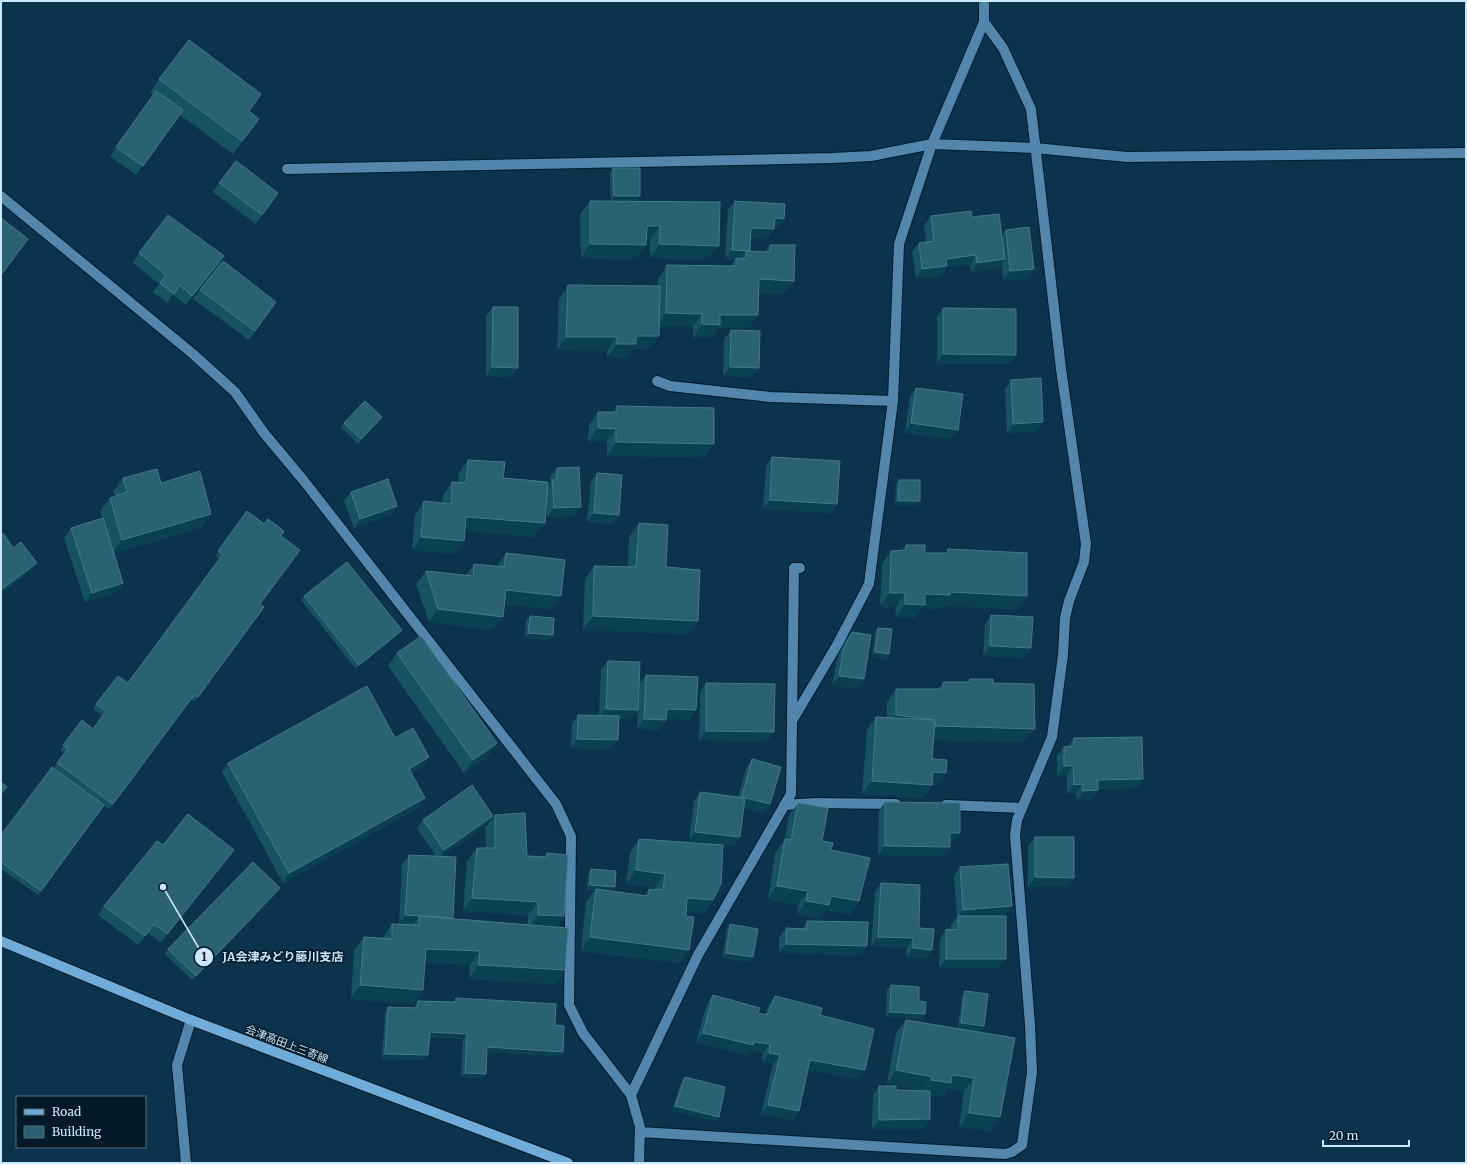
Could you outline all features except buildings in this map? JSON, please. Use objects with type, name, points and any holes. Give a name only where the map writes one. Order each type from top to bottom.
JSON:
[{"type":"main road","name":"会津高田上三寄線","points":[[1,941],[191,1020],[568,1163]]},
{"type":"street","points":[[792,721],[837,645],[869,584],[893,401],[899,244],[932,144],[984,22],[984,1]]},
{"type":"street","points":[[640,1132],[1005,1154],[1012,1152],[1022,1145],[1032,1072],[1030,1025],[1015,835],[1017,820],[1052,737],[1063,655],[1065,618],[1069,601],[1084,562],[1086,544],[1061,369],[1035,148],[1035,132],[1031,109],[1003,48],[984,22]]},
{"type":"street","points":[[287,169],[833,158],[870,156],[932,144],[1035,148],[1127,157],[1466,153]]},
{"type":"street","points":[[1,196],[194,354],[235,392],[264,433],[304,481],[346,537],[427,638],[556,804],[571,836],[569,1006],[583,1033],[631,1095],[640,1127],[639,1163]]},
{"type":"street","points":[[657,381],[670,386],[770,397],[893,401]]},
{"type":"street","points":[[631,1095],[698,955],[784,805],[792,794],[794,568],[800,568]]},
{"type":"street","points":[[784,805],[815,803],[907,804]]},
{"type":"street","points":[[939,804],[1022,808]]},
{"type":"street","points":[[186,1163],[177,1065],[191,1020]]},
{"type":"place","name":"JA会津みどり藤川支店","points":[[163,887]]}]
